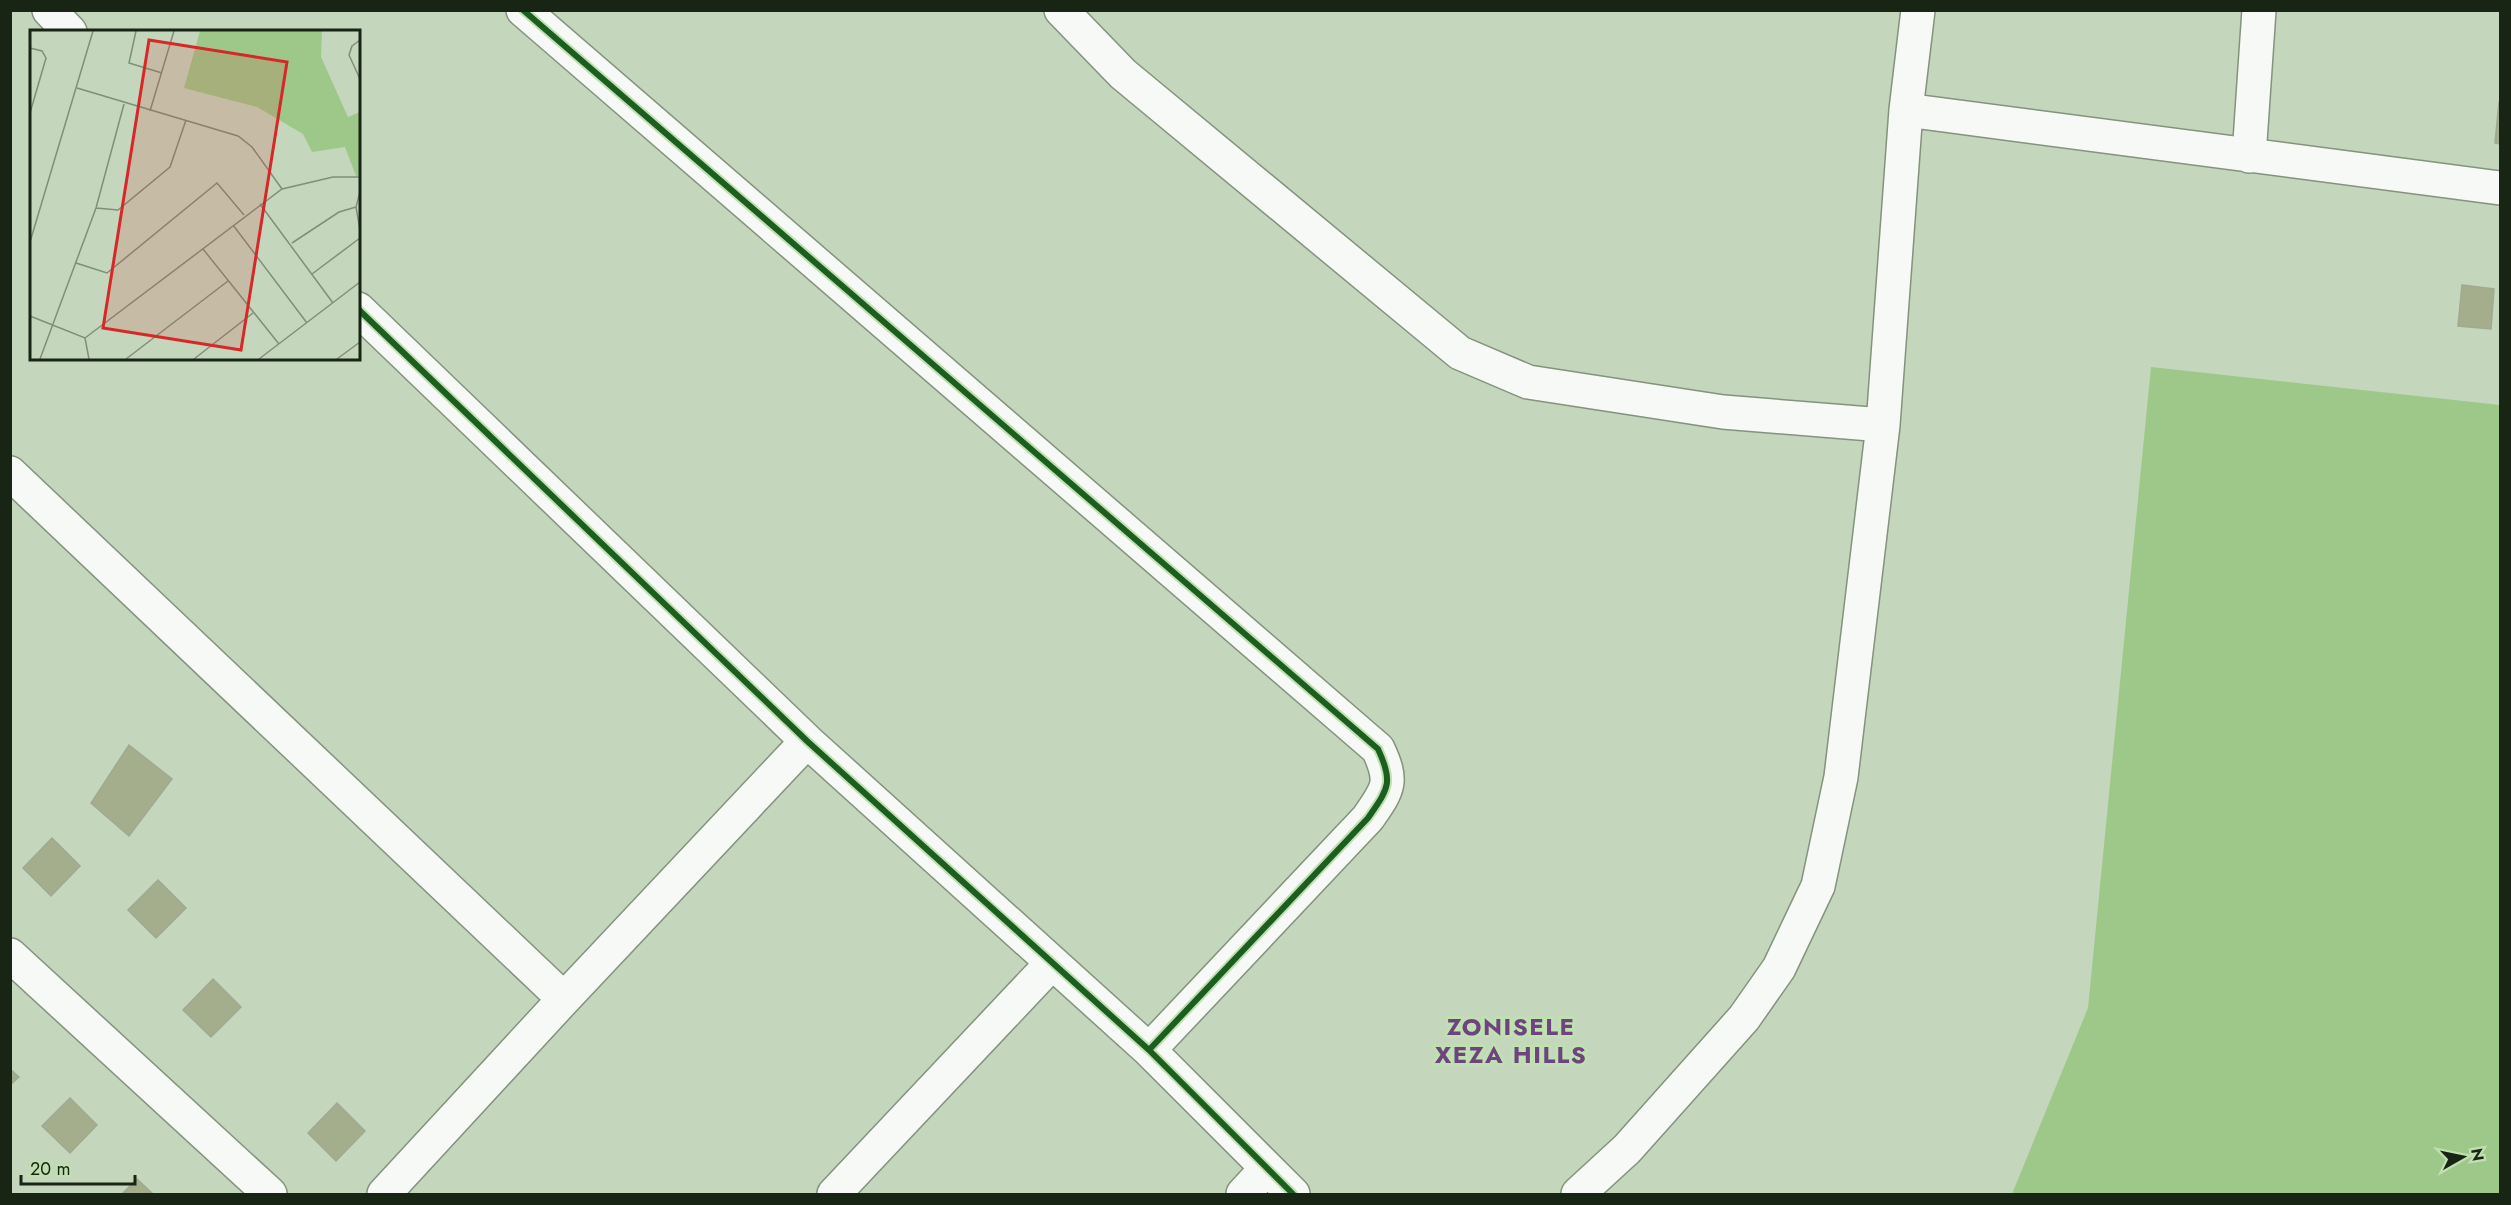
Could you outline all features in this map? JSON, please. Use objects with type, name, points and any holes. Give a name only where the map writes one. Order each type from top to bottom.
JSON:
[{"type":"street","points":[[49,10],[68,30]]},
{"type":"street","points":[[523,10],[1378,749],[1388,770],[1386,791],[1368,818],[1149,1050]]},
{"type":"street","points":[[1061,10],[1123,74],[1460,353],[1528,382],[1723,412],[1883,425]]},
{"type":"street","points":[[1578,1194],[1627,1149],[1744,1018],[1779,968],[1818,886],[1841,777],[1883,425],[1906,110],[1918,10]]},
{"type":"street","points":[[2249,156],[2259,10]]},
{"type":"street","points":[[1906,110],[2500,189]]},
{"type":"street","points":[[360,311],[807,741],[1149,1050],[1293,1194]]},
{"type":"street","points":[[10,473],[564,999]]},
{"type":"street","points":[[384,1194],[807,741]]},
{"type":"street","points":[[10,955],[270,1194]]},
{"type":"street","points":[[834,1194],[1052,963]]},
{"type":"street","points":[[1243,1194],[1267,1168]]},
{"type":"green space","points":[[2151,367],[2500,405],[2500,1194],[2012,1194],[2088,1008]]},
{"type":"building","points":[[2500,102],[2500,144],[2495,143]]},
{"type":"building","points":[[2462,285],[2494,289],[2491,329],[2458,326]]},
{"type":"building","points":[[129,745],[172,779],[129,836],[91,803]]},
{"type":"building","points":[[52,838],[80,866],[51,896],[23,868]]},
{"type":"building","points":[[158,880],[186,908],[156,938],[128,910]]},
{"type":"building","points":[[213,979],[241,1007],[211,1037],[183,1010]]},
{"type":"building","points":[[10,1069],[19,1077],[10,1085]]},
{"type":"building","points":[[70,1098],[97,1125],[70,1153],[42,1126]]},
{"type":"building","points":[[337,1103],[365,1131],[336,1161],[308,1133]]},
{"type":"building","points":[[137,1179],[153,1194],[122,1194]]},
{"type":"cycle path","points":[[523,10],[1378,749],[1386,770],[1386,785],[1380,800],[1368,818],[1149,1050]]},
{"type":"cycle path","points":[[360,311],[807,741],[1149,1050],[1293,1194]]},
{"type":"district","name":"ZONISELE XEZA HILLS","points":[[1511,1041]]}]
